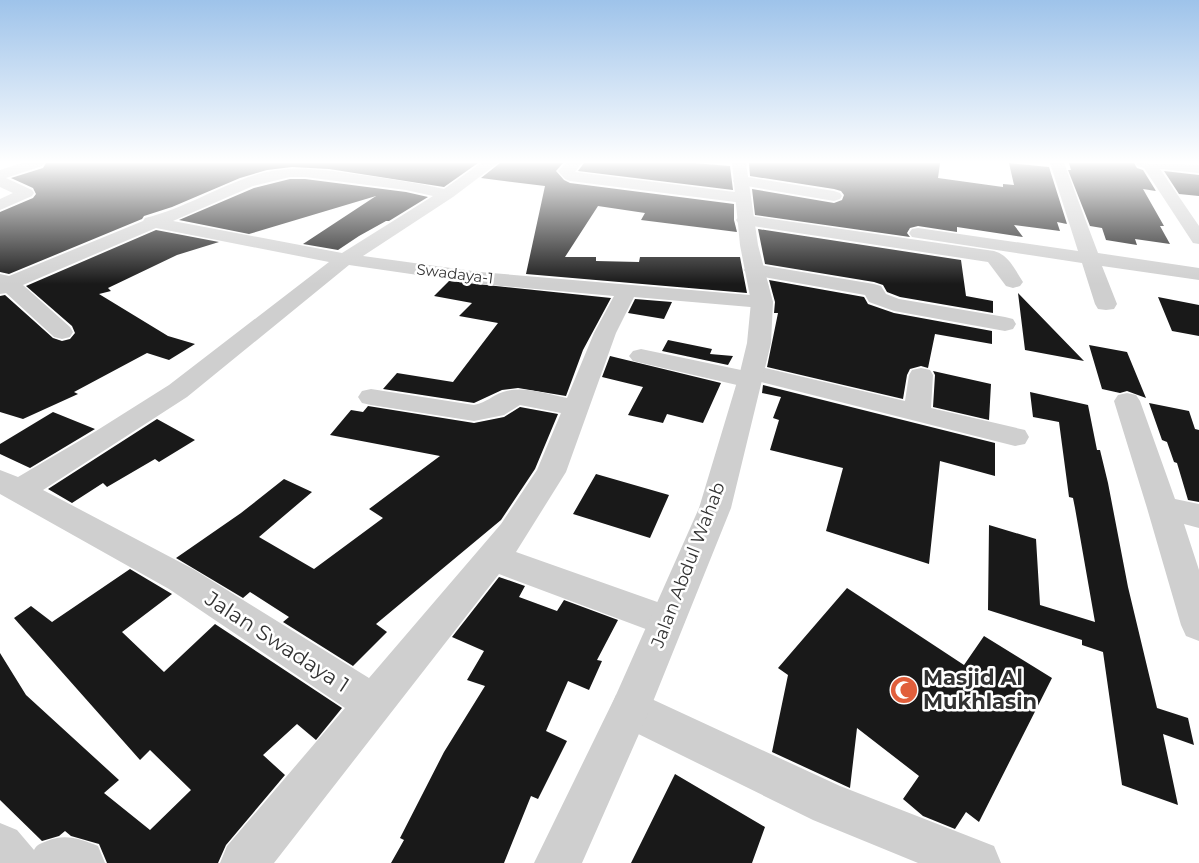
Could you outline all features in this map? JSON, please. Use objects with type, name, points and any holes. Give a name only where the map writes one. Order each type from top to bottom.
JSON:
[{"type":"street","points":[[62,332],[3,284],[199,203]]},
{"type":"street","points":[[5,484],[178,391],[345,259],[433,203]]},
{"type":"street","name":"Jalan Abdul Wahab","points":[[558,863],[630,709],[715,508],[760,336],[762,302],[754,270],[744,203]]},
{"type":"street","points":[[789,203],[994,257],[1000,262],[1013,282]]},
{"type":"street","points":[[1070,203],[1106,304]]},
{"type":"street","points":[[1174,203],[1199,239]]},
{"type":"street","name":"Swadaya-1","points":[[151,222],[345,259],[480,278],[762,302]]},
{"type":"street","points":[[918,232],[1199,274]]},
{"type":"street","points":[[754,270],[877,283],[876,298],[894,305],[1005,324]]},
{"type":"street","points":[[244,863],[512,532],[551,472],[605,333],[643,291]]},
{"type":"street","points":[[641,356],[751,376],[1015,437]]},
{"type":"street","points":[[918,414],[921,375]]},
{"type":"street","points":[[371,397],[474,413],[495,409],[511,398],[520,397],[576,408]]},
{"type":"street","points":[[1127,401],[1163,508],[1199,625]]},
{"type":"street","name":"Jalan Swadaya 1","points":[[5,484],[181,579],[272,640],[374,704]]},
{"type":"street","points":[[1163,508],[1199,516]]},
{"type":"street","points":[[492,557],[667,621]]},
{"type":"street","points":[[630,709],[829,804],[977,863]]},
{"type":"street","points":[[0,848],[16,863]]},
{"type":"street","points":[[53,863],[58,860],[81,863]]},
{"type":"building","points":[[21,203],[181,203],[144,216],[142,219],[9,274],[0,272],[0,212]]},
{"type":"building","points":[[218,203],[352,203],[249,234],[179,220]]},
{"type":"building","points":[[365,203],[418,203],[338,250],[303,244]]},
{"type":"building","points":[[541,203],[728,203],[734,204],[734,220],[737,232],[641,220],[645,213],[598,206],[565,257],[596,257],[596,261],[639,262],[640,257],[740,257],[747,293],[526,274]]},
{"type":"building","points":[[754,203],[1060,203],[1067,224],[1057,222],[1060,231],[1014,225],[1023,237],[957,227],[957,232],[918,226],[910,228],[907,233],[910,237],[755,215]]},
{"type":"building","points":[[1081,203],[1151,203],[1164,226],[1160,226],[1170,244],[1135,239],[1137,245],[1106,240],[1102,228],[1090,226]]},
{"type":"building","points":[[758,229],[961,260],[966,296],[993,301],[993,313],[900,297],[887,292],[883,285],[874,282],[765,264]]},
{"type":"building","points":[[156,230],[219,242],[177,255],[108,288],[111,291],[99,294],[168,336],[195,344],[169,360],[147,353],[74,392],[78,394],[23,419],[0,412],[0,296],[5,295],[53,338],[62,341],[70,339],[75,333],[72,326],[26,286]]},
{"type":"building","points":[[769,280],[864,297],[868,304],[894,313],[992,331],[992,344],[935,334],[928,368],[921,366],[910,369],[907,375],[903,399],[767,367],[778,313],[774,313],[775,302]]},
{"type":"building","points":[[449,281],[611,298],[583,350],[566,396],[518,388],[502,390],[474,403],[383,389],[397,373],[453,382],[498,323],[459,316],[472,303],[434,296]]},
{"type":"building","points":[[1018,293],[1084,361],[1025,350]]},
{"type":"building","points":[[1158,297],[1199,305],[1199,336],[1172,331]]},
{"type":"building","points":[[635,299],[672,302],[664,319],[628,313]]},
{"type":"building","points":[[668,340],[712,349],[710,354],[733,356],[728,365],[662,351]]},
{"type":"building","points":[[1089,345],[1127,352],[1146,398],[1127,391],[1120,393],[1102,389]]},
{"type":"building","points":[[610,356],[721,383],[703,423],[667,414],[663,423],[628,415],[643,387],[602,377]]},
{"type":"building","points":[[933,371],[991,384],[989,420],[933,407],[935,375]]},
{"type":"building","points":[[763,385],[995,443],[995,476],[940,461],[929,564],[826,531],[843,468],[770,450],[779,420],[773,418],[781,397],[762,393]]},
{"type":"building","points":[[1030,392],[1088,405],[1097,450],[1100,450],[1108,483],[1128,587],[1157,708],[1188,718],[1194,745],[1163,734],[1178,805],[1122,785],[1103,652],[1082,645],[1082,640],[988,610],[989,525],[1036,539],[1040,605],[1095,622],[1073,498],[1069,497],[1059,422],[1033,417]]},
{"type":"building","points":[[1149,403],[1189,411],[1195,429],[1199,430],[1199,502],[1188,500],[1177,463],[1174,462],[1167,442],[1162,440]]},
{"type":"building","points":[[368,406],[474,423],[504,417],[520,407],[558,414],[535,469],[501,520],[376,624],[387,632],[353,666],[283,622],[289,617],[250,592],[243,598],[176,558],[241,513],[284,479],[312,492],[259,537],[314,569],[383,518],[369,509],[440,456],[330,435],[351,410],[363,412]]},
{"type":"building","points":[[53,412],[95,429],[30,468],[0,454],[0,444]]},
{"type":"building","points":[[157,419],[195,440],[159,462],[155,459],[107,487],[103,483],[72,503],[48,489]]},
{"type":"building","points":[[596,474],[669,495],[650,538],[573,514]]},
{"type":"building","points":[[130,569],[172,594],[122,632],[164,672],[215,624],[342,708],[316,740],[297,724],[263,755],[285,775],[226,845],[218,863],[107,863],[99,844],[71,836],[65,831],[59,836],[42,841],[0,800],[0,653],[26,695],[119,780],[104,793],[150,830],[191,790],[150,750],[140,760],[14,618],[31,606],[52,622]]},
{"type":"building","points":[[499,577],[525,586],[519,597],[557,611],[564,600],[618,620],[597,660],[602,661],[589,690],[568,681],[546,731],[567,741],[538,799],[531,796],[504,863],[391,863],[404,840],[400,838],[444,752],[485,686],[467,680],[484,651],[452,637]]},
{"type":"building","name":"Masjid Al Mukhlasin","points":[[847,588],[964,665],[984,636],[1052,678],[979,822],[966,812],[955,829],[923,816],[903,799],[919,776],[857,728],[850,788],[772,752],[788,675],[778,668]]},
{"type":"building","points":[[675,774],[765,827],[752,863],[631,863]]},
{"type":"place","name":"Masjid Al Mukhlasin","points":[[904,690]]}]
